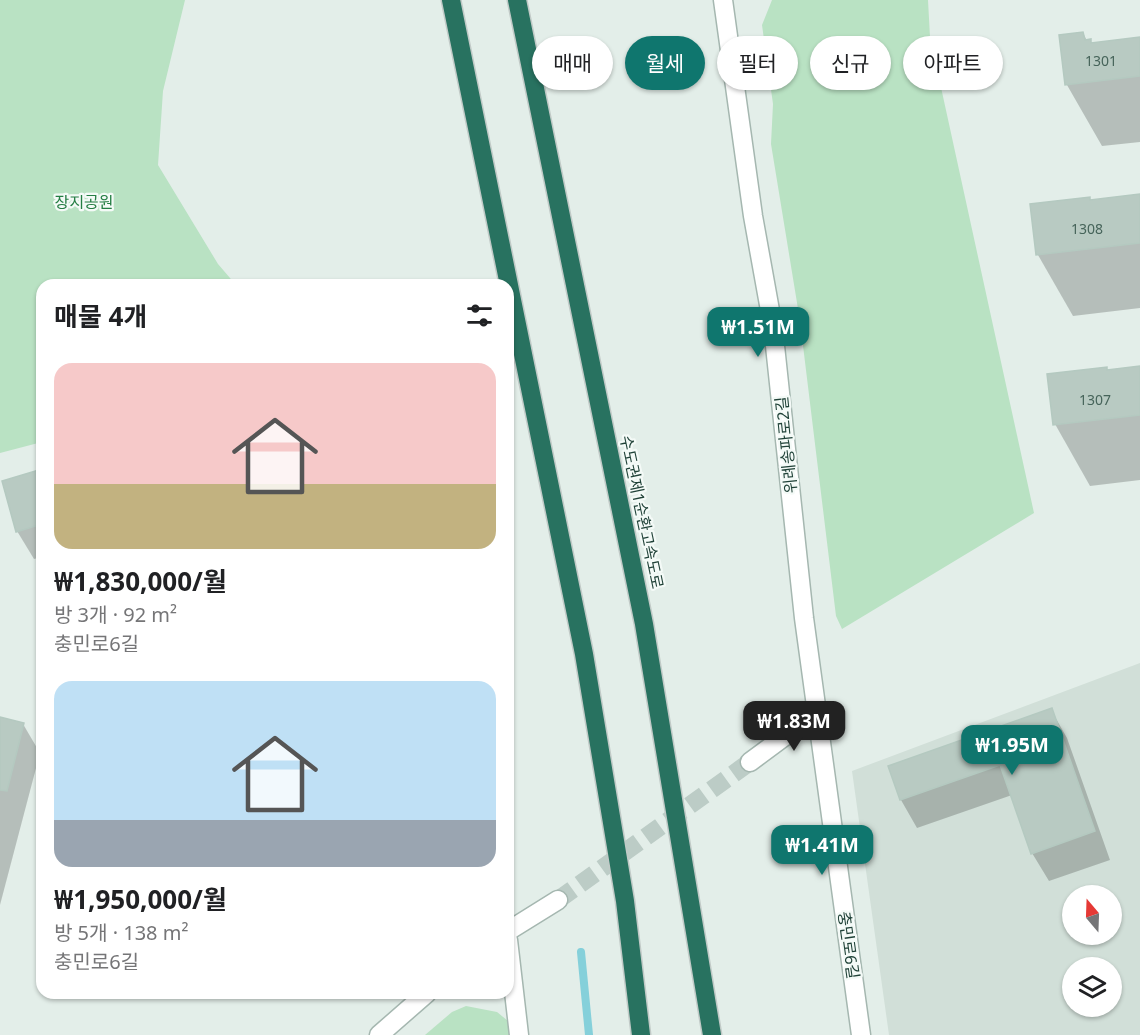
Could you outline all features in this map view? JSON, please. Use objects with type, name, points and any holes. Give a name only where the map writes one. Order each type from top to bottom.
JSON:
[{"type":"highway","points":[[451,0],[508,279]]},
{"type":"highway","name":"수도권제1순환고속도로","points":[[518,0],[644,624],[712,1035]]},
{"type":"highway","points":[[514,310],[584,654],[625,902],[642,1035]]},
{"type":"street","name":"위례송파로2길","points":[[723,0],[753,216],[773,327],[816,713]]},
{"type":"street","points":[[750,762],[816,713]]},
{"type":"street","name":"충민로6길","points":[[816,713],[861,1035]]},
{"type":"street","points":[[514,928],[558,900]]},
{"type":"street","points":[[514,992],[519,1035]]},
{"type":"street","points":[[378,1035],[420,999]]},
{"type":"shaded area","points":[[1140,663],[1140,1035],[889,1035],[852,771]]},
{"type":"green space","name":"장지공원","points":[[0,0],[185,0],[163,91],[158,165],[218,264],[231,279],[36,279],[36,444],[0,453]]},
{"type":"green space","points":[[772,0],[928,0],[930,36],[903,36],[903,90],[942,90],[1034,513],[842,629],[836,616],[800,321],[771,144],[773,104],[771,90],[798,90],[798,36],[764,36],[762,25]]},
{"type":"green space","points":[[466,1006],[497,1012],[508,1021],[509,1035],[425,1035],[452,1012]]},
{"type":"building","points":[[1083,32],[1085,40],[1091,39],[1091,43],[1140,37],[1140,76],[1065,85],[1059,35]]},
{"type":"building","points":[[1140,194],[1140,243],[1036,255],[1030,204]]},
{"type":"building","points":[[1140,366],[1140,415],[1053,425],[1047,374],[1107,367],[1107,370]]},
{"type":"building","points":[[36,471],[36,526],[16,532],[2,481]]},
{"type":"building","points":[[1052,708],[1095,831],[1031,854],[1000,765],[900,800],[888,766]]},
{"type":"building","points":[[0,717],[24,723],[7,791],[0,790]]},
{"type":"waterway","points":[[581,952],[589,1035]]},
{"type":"tunnel","points":[[558,900],[750,762]]}]
